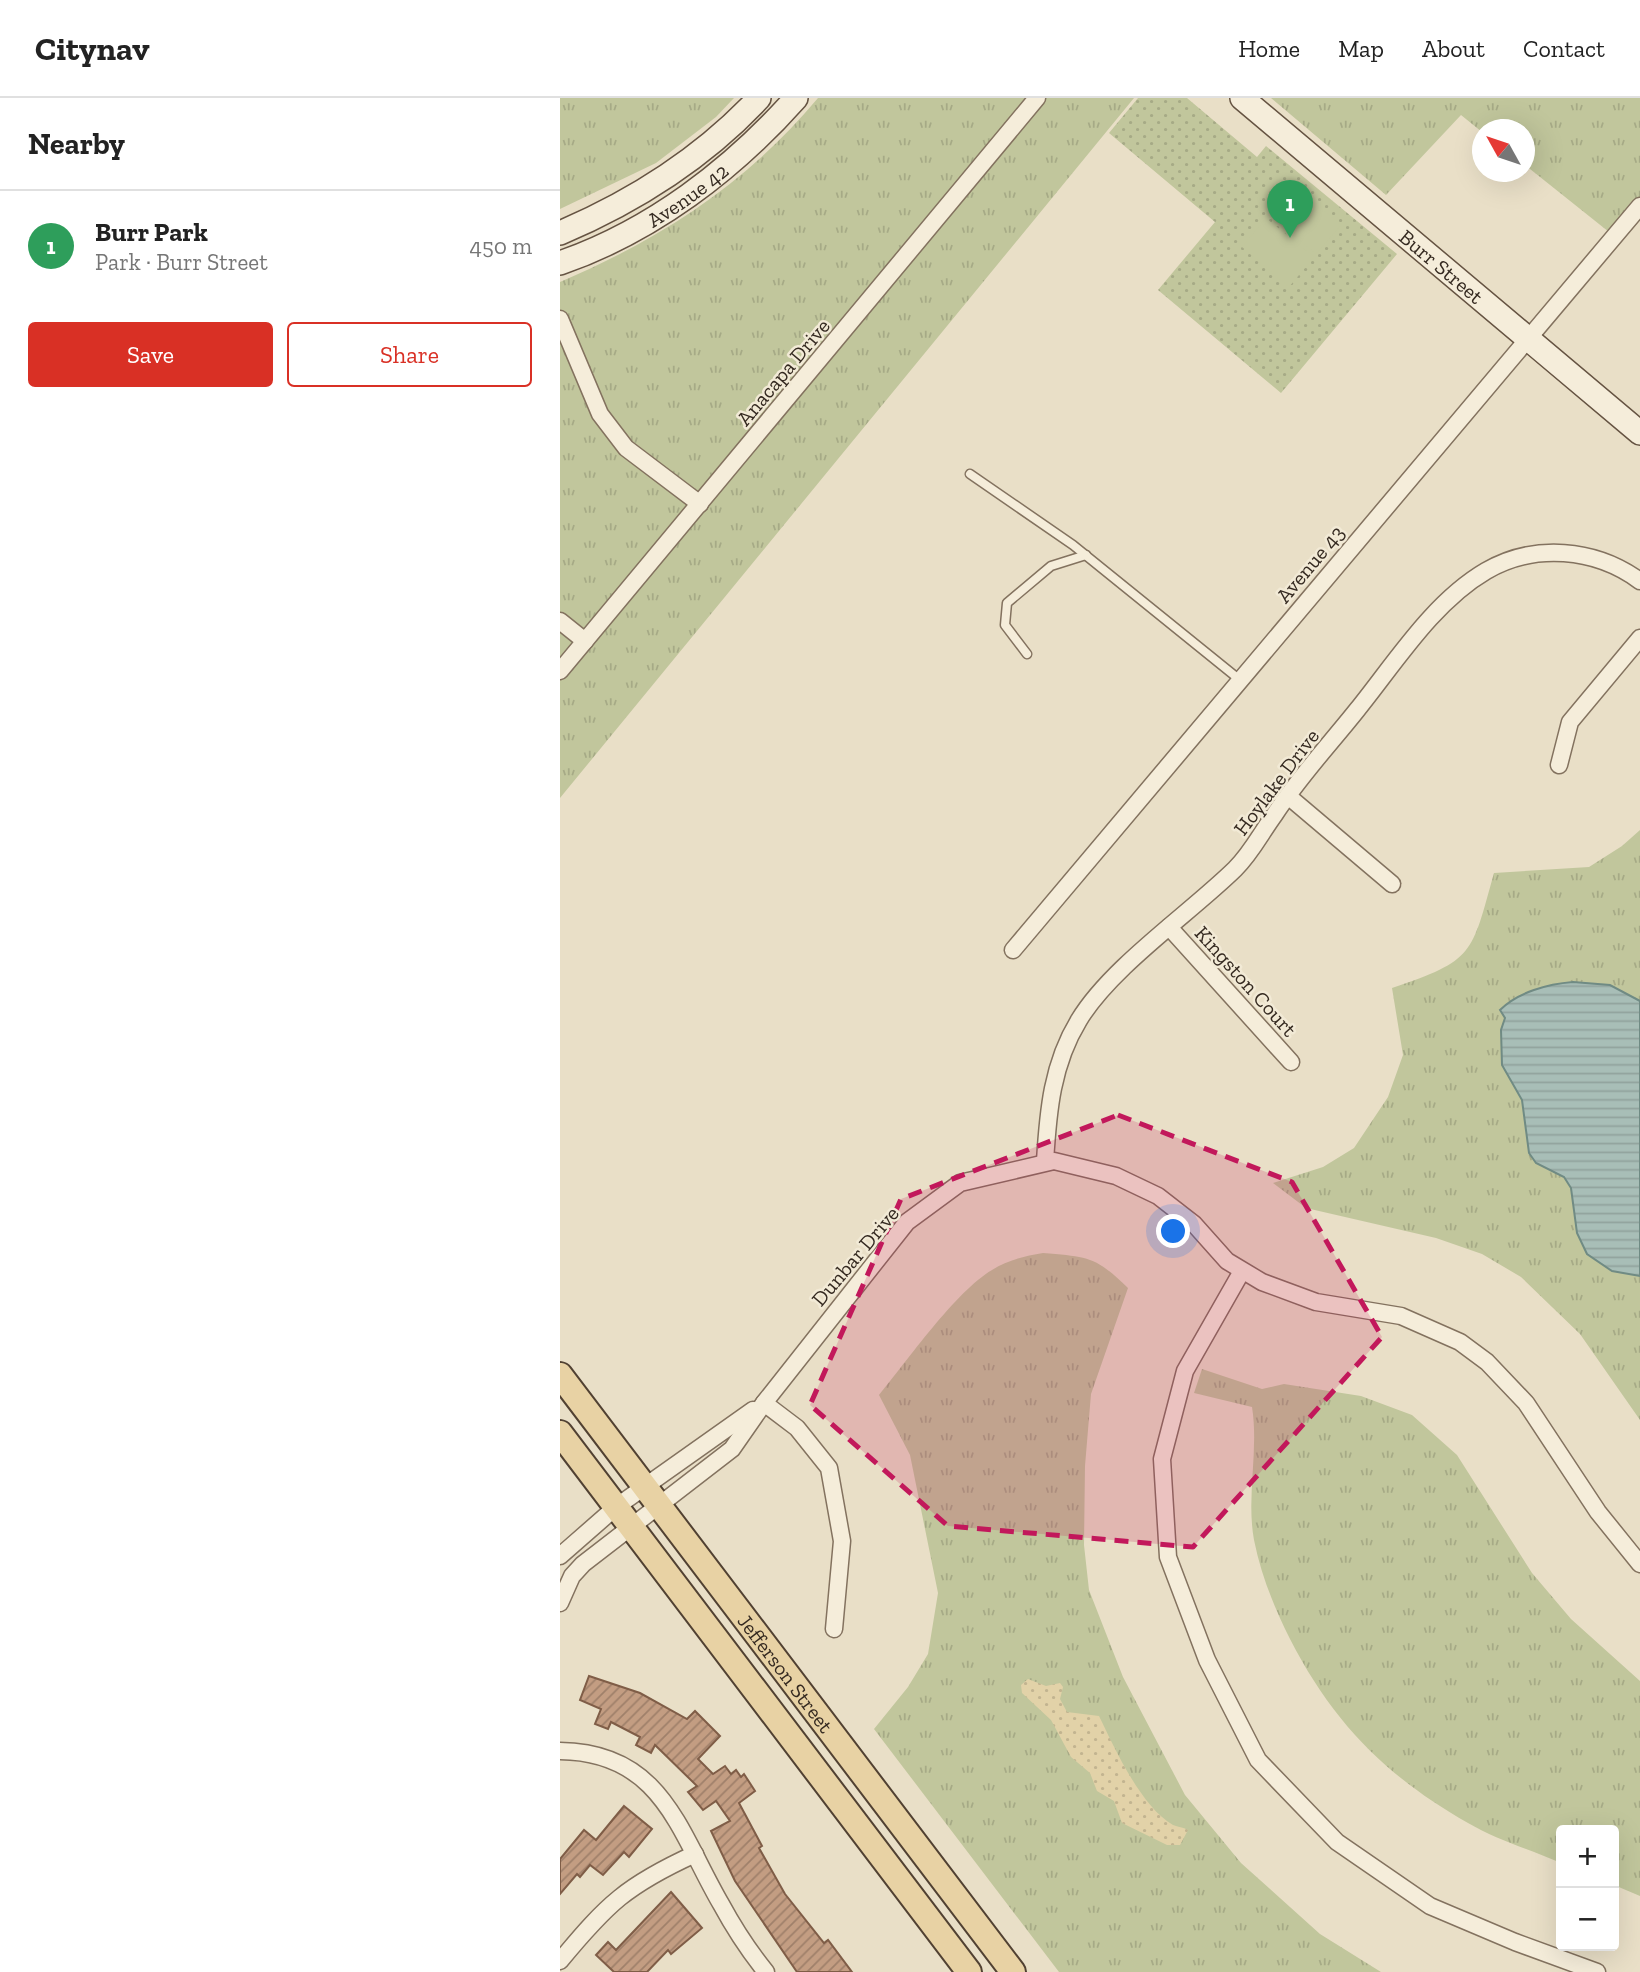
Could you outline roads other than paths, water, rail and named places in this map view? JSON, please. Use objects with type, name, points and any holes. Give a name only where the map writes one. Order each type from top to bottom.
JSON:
[{"type":"main road","name":"Jefferson Street","points":[[560,1375],[638,1506],[969,1972]]},
{"type":"main road","name":"Jefferson Street","points":[[560,1433],[638,1506],[1013,1972]]},
{"type":"street","name":"Avenue 42","points":[[560,233],[662,179],[706,147],[759,98]]},
{"type":"street","name":"Avenue 42","points":[[560,263],[615,239],[702,186],[752,144],[796,98]]},
{"type":"street","name":"Anacapa Drive","points":[[560,671],[1037,98]]},
{"type":"street","name":"Burr Street","points":[[1242,98],[1640,433]]},
{"type":"street","points":[[560,247],[633,211],[662,179]]},
{"type":"street","name":"Avenue 43","points":[[1013,950],[1640,206]]},
{"type":"street","points":[[560,319],[600,414],[626,448],[700,504]]},
{"type":"street","name":"Hoylake Drive","points":[[1045,1162],[1051,1088],[1058,1064],[1079,1018],[1114,979],[1252,850],[1288,796],[1438,612],[1460,589],[1487,570],[1509,560],[1549,552],[1592,557],[1617,566],[1640,582]]},
{"type":"street","points":[[560,621],[585,641]]},
{"type":"street","points":[[1559,765],[1570,722],[1640,638]]},
{"type":"street","points":[[1288,796],[1392,884]]},
{"type":"street","name":"Kingston Court","points":[[1169,928],[1291,1062]]},
{"type":"street","points":[[1045,1162],[1062,1162],[1097,1170],[1158,1196],[1176,1208],[1227,1261],[1287,1293],[1401,1316],[1460,1342],[1487,1362],[1526,1403],[1598,1512],[1640,1564]]},
{"type":"street","name":"Dunbar Drive","points":[[638,1506],[732,1449],[764,1403],[907,1222],[960,1183],[1045,1162]]},
{"type":"street","points":[[1242,1271],[1185,1371],[1162,1459],[1168,1558],[1207,1660],[1258,1760],[1337,1842],[1430,1906],[1590,1971]]},
{"type":"street","points":[[764,1403],[797,1428],[829,1468],[842,1541],[834,1629]]},
{"type":"street","points":[[560,1556],[638,1506]]},
{"type":"street","points":[[560,1603],[572,1576],[638,1506]]},
{"type":"street","points":[[560,1751],[589,1753],[625,1767],[655,1789],[681,1823],[721,1904],[766,1972]]},
{"type":"street","points":[[560,1961],[610,1903],[646,1878],[695,1854]]},
{"type":"lane","points":[[970,474],[1007,497],[1086,555],[1240,680]]},
{"type":"lane","points":[[1027,654],[1005,625],[1007,603],[1051,566],[1086,555]]},
{"type":"water","points":[[1573,982],[1610,985],[1640,1001],[1640,1276],[1612,1271],[1587,1254],[1577,1233],[1571,1188],[1564,1177],[1536,1163],[1529,1153],[1522,1100],[1502,1065],[1501,1030],[1505,1018],[1500,1010],[1515,998],[1534,990]]},
{"type":"place","name":"Burr Park","points":[[1290,238]]}]
